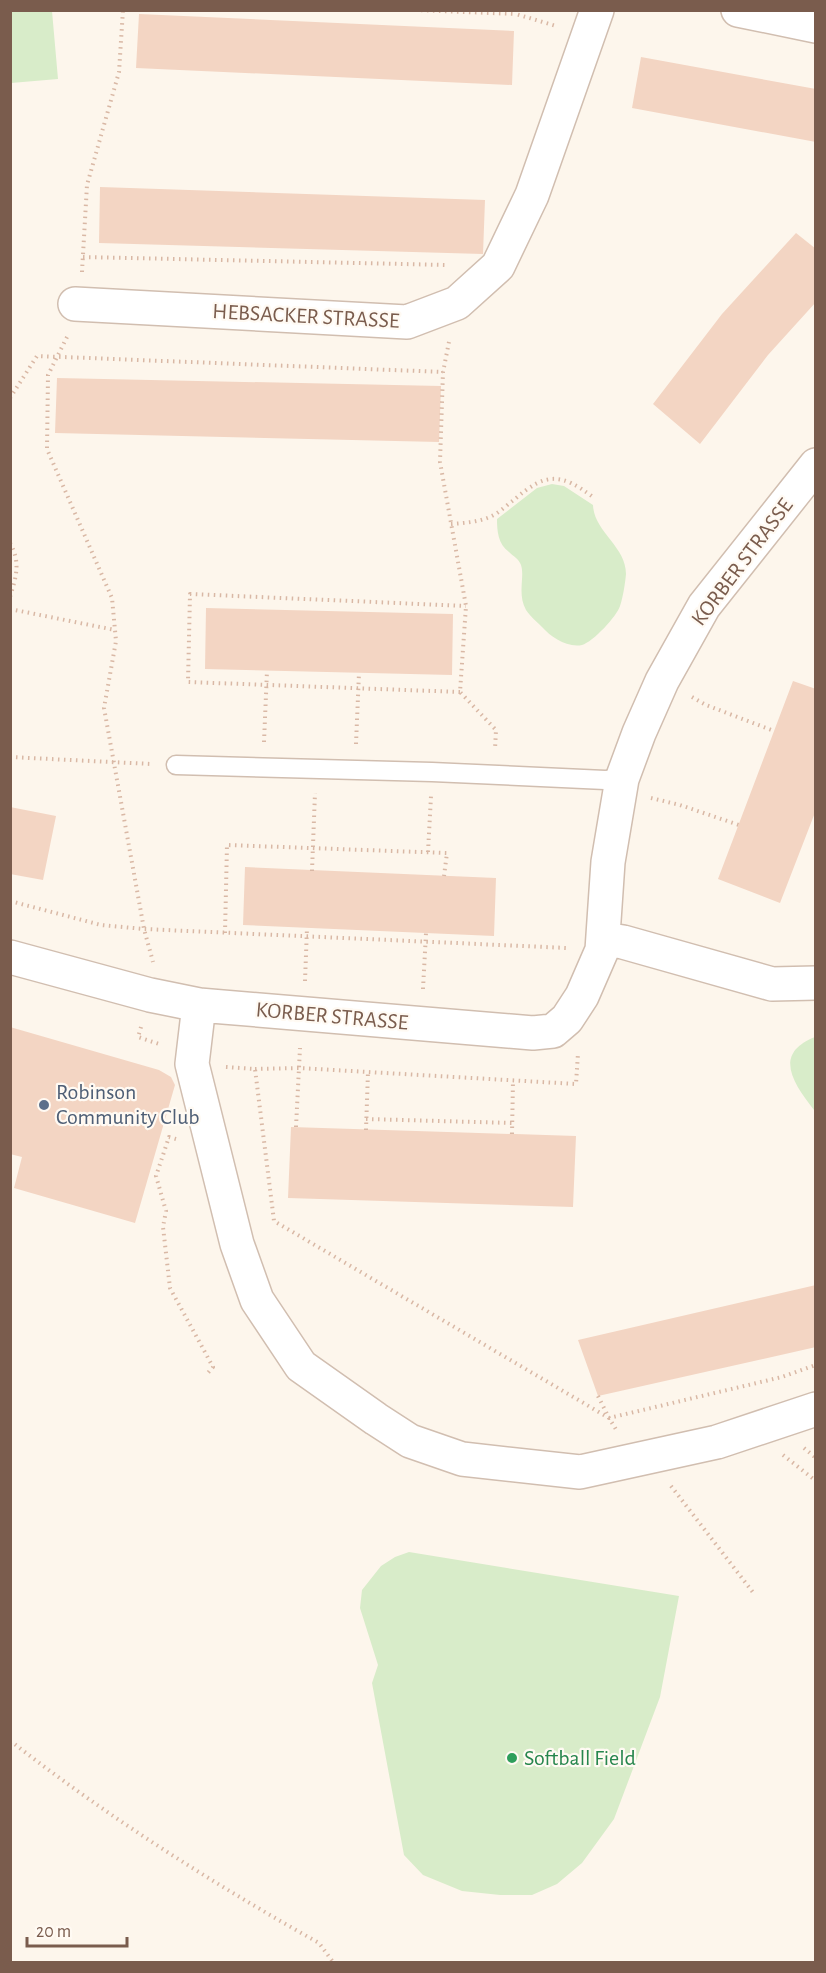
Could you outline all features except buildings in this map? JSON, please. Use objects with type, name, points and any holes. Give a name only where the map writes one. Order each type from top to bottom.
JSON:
[{"type":"street","points":[[738,10],[816,26]]},
{"type":"street","name":"HEBSACKER STRASSE","points":[[78,304],[407,321],[456,303],[498,266],[532,195],[592,23]]},
{"type":"street","name":"KORBER STRASSE","points":[[10,957],[150,995],[198,1005],[533,1033],[553,1031],[567,1019],[582,996],[603,944],[608,862],[621,786],[639,733],[662,681],[704,606],[816,465]]},
{"type":"street","points":[[603,944],[623,942],[772,984],[816,983]]},
{"type":"street","points":[[198,1005],[192,1064],[237,1244],[257,1300],[301,1366],[376,1419],[410,1441],[462,1459],[580,1472],[717,1442],[816,1409]]},
{"type":"lane","points":[[176,765],[432,772],[605,780],[621,786]]},
{"type":"path","points":[[123,10],[119,72],[87,185],[78,304],[72,327],[48,375],[47,449],[112,598],[116,641],[104,708],[144,929],[155,971],[138,1036],[172,1049],[192,1064],[576,1084],[579,1039],[567,1019]]},
{"type":"path","points":[[415,10],[516,12],[592,23]]},
{"type":"path","points":[[83,257],[498,266]]},
{"type":"path","points":[[456,303],[443,372],[440,462],[466,606],[460,692]]},
{"type":"path","points":[[10,398],[37,356],[443,372]]},
{"type":"path","points":[[451,524],[476,522],[494,515],[522,492],[542,481],[559,478],[574,483],[593,497]]},
{"type":"path","points":[[10,543],[15,551],[18,572],[10,597]]},
{"type":"path","points":[[466,606],[190,594],[188,682],[460,692],[496,730],[495,775]]},
{"type":"path","points":[[10,609],[115,630]]},
{"type":"path","points":[[263,767],[267,671]]},
{"type":"path","points":[[354,770],[359,673]]},
{"type":"path","points":[[662,681],[706,705],[774,731]]},
{"type":"path","points":[[10,758],[176,765]]},
{"type":"path","points":[[312,871],[316,768]]},
{"type":"path","points":[[428,852],[432,772]]},
{"type":"path","points":[[621,786],[739,825]]},
{"type":"path","points":[[225,933],[227,845],[447,853],[444,876]]},
{"type":"path","points":[[10,901],[102,925],[144,929],[425,941],[603,944]]},
{"type":"path","points":[[296,1127],[306,928]]},
{"type":"path","points":[[422,1024],[426,933]]},
{"type":"path","points":[[255,1069],[274,1221],[609,1419],[782,1377],[816,1365]]},
{"type":"path","points":[[366,1130],[368,1072]]},
{"type":"path","points":[[512,1134],[513,1081]]},
{"type":"path","points":[[366,1119],[512,1124]]},
{"type":"path","points":[[156,1176],[166,1211],[163,1227],[170,1288],[213,1367],[206,1375]]},
{"type":"path","points":[[598,1396],[609,1419],[627,1447],[648,1456],[755,1595]]},
{"type":"path","points":[[10,1743],[61,1781],[190,1867],[319,1943],[333,1962]]},
{"type":"green space","points":[[11,10],[52,11],[58,79],[11,83]]},
{"type":"green space","points":[[552,484],[564,486],[593,505],[599,523],[625,564],[625,582],[618,610],[598,634],[582,645],[571,645],[555,638],[528,612],[522,598],[521,565],[502,545],[498,533],[497,519],[537,488]]},
{"type":"green space","points":[[815,1037],[816,1108],[814,1110],[794,1080],[791,1061],[794,1052],[802,1044]]},
{"type":"green space","name":"Softball Field","points":[[409,1552],[679,1596],[660,1697],[614,1819],[582,1863],[557,1884],[532,1895],[500,1895],[462,1891],[423,1875],[404,1855],[372,1683],[378,1665],[360,1608],[362,1590],[381,1566]]},
{"type":"place","name":"Robinson Community Club","points":[[44,1105]]},
{"type":"place","name":"Softball Field","points":[[512,1758]]}]
